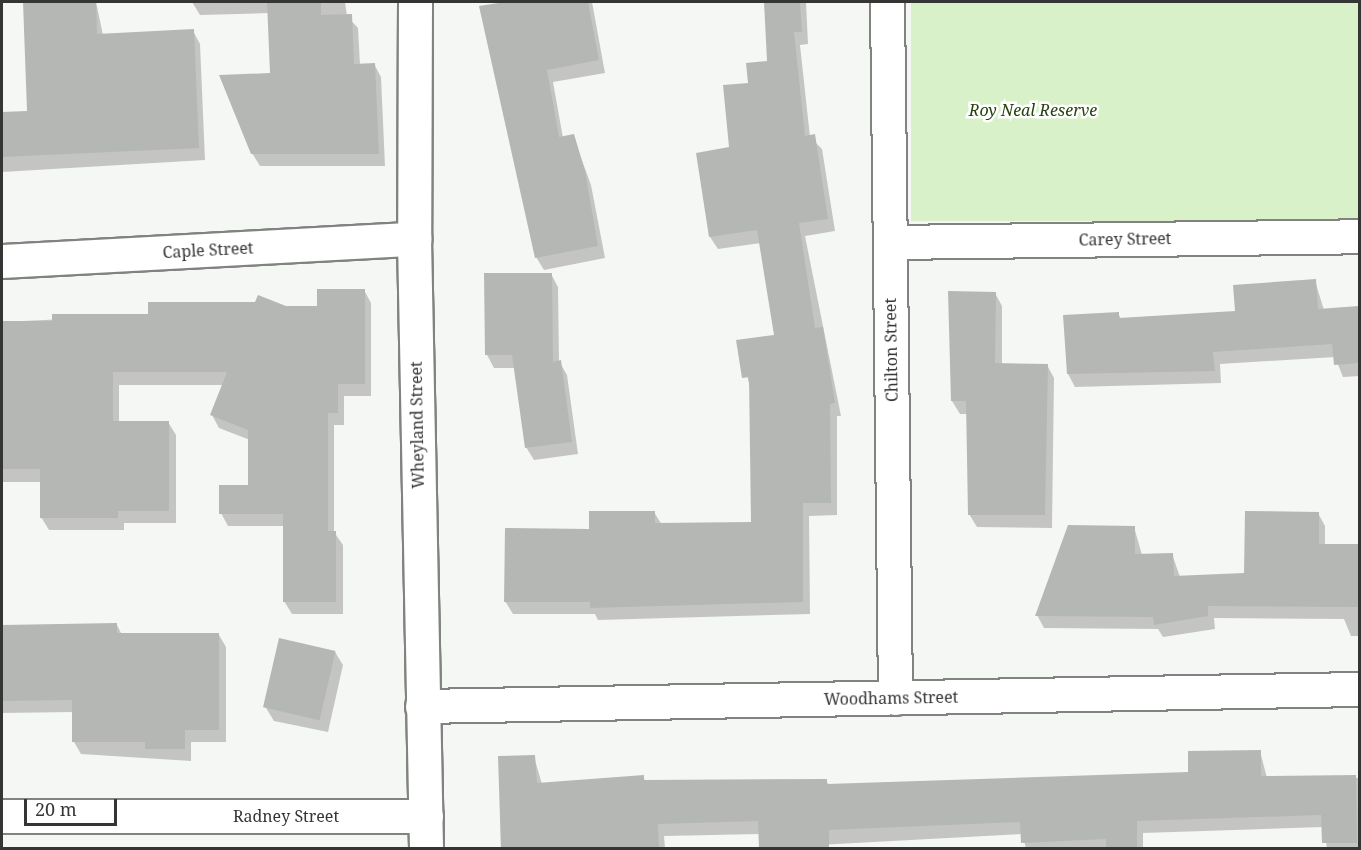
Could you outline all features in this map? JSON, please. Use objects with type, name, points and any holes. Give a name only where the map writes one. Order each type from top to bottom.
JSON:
[{"type":"street","name":"Wheyland Street","points":[[415,2],[414,239],[426,849]]},
{"type":"street","name":"Chilton Street","points":[[887,2],[895,698]]},
{"type":"street","name":"Carey Street","points":[[890,242],[1359,236]]},
{"type":"street","name":"Caple Street","points":[[2,261],[414,239]]},
{"type":"street","name":"Woodhams Street","points":[[422,706],[1359,688]]},
{"type":"street","name":"Radney Street","points":[[2,816],[426,816]]},
{"type":"green space","name":"Roy Neal Reserve","points":[[911,2],[1359,2],[1359,221],[911,221]]},
{"type":"building","points":[[23,2],[96,2],[97,34],[194,29],[199,148],[2,157],[2,112],[27,111]]},
{"type":"building","points":[[267,2],[321,2],[321,15],[352,14],[354,64],[375,63],[379,154],[251,154],[219,75],[270,73]]},
{"type":"building","points":[[505,2],[588,2],[599,60],[547,70],[559,137],[574,134],[585,171],[598,246],[535,258],[479,6]]},
{"type":"building","points":[[764,2],[800,2],[802,32],[794,32],[805,136],[815,134],[828,219],[799,223],[815,328],[823,327],[835,403],[830,404],[831,503],[803,503],[803,602],[590,608],[590,602],[504,602],[505,528],[589,529],[589,511],[655,511],[655,523],[751,522],[749,377],[742,378],[736,340],[774,335],[757,230],[709,237],[696,153],[729,147],[723,85],[748,83],[746,63],[767,61]]},
{"type":"building","points":[[484,273],[552,273],[553,362],[561,360],[572,442],[525,448],[512,355],[485,355]]},
{"type":"building","points":[[1316,279],[1318,309],[1359,306],[1359,363],[1334,365],[1332,344],[1213,352],[1215,371],[1067,374],[1063,315],[1119,312],[1119,318],[1235,311],[1233,285]]},
{"type":"building","points":[[317,289],[365,289],[365,384],[338,384],[338,413],[328,413],[328,531],[336,531],[336,602],[283,602],[283,514],[219,514],[219,485],[248,485],[248,430],[210,415],[227,372],[113,372],[113,421],[169,421],[169,511],[118,511],[118,518],[40,518],[40,469],[2,469],[2,321],[52,321],[52,314],[148,314],[148,302],[255,302],[258,295],[286,306],[317,306]]},
{"type":"building","points":[[948,291],[996,292],[995,363],[1048,364],[1045,515],[968,515],[966,401],[951,401]]},
{"type":"building","points":[[1245,511],[1319,512],[1319,544],[1359,544],[1359,607],[1208,606],[1208,616],[1154,625],[1153,617],[1035,616],[1068,525],[1135,526],[1135,554],[1173,553],[1174,576],[1244,573]]},
{"type":"building","points":[[117,623],[117,633],[219,633],[219,730],[185,730],[185,749],[145,749],[145,742],[72,742],[72,700],[2,701],[2,625]]},
{"type":"building","points":[[279,638],[336,651],[320,720],[263,707]]},
{"type":"building","points":[[1261,750],[1261,776],[1356,775],[1357,843],[1322,843],[1321,815],[1137,821],[1137,849],[1106,849],[1106,839],[1021,843],[1020,822],[829,830],[829,849],[759,849],[758,821],[658,824],[659,849],[501,849],[498,756],[535,755],[537,783],[644,775],[644,780],[827,779],[827,784],[1188,772],[1188,751]]}]
